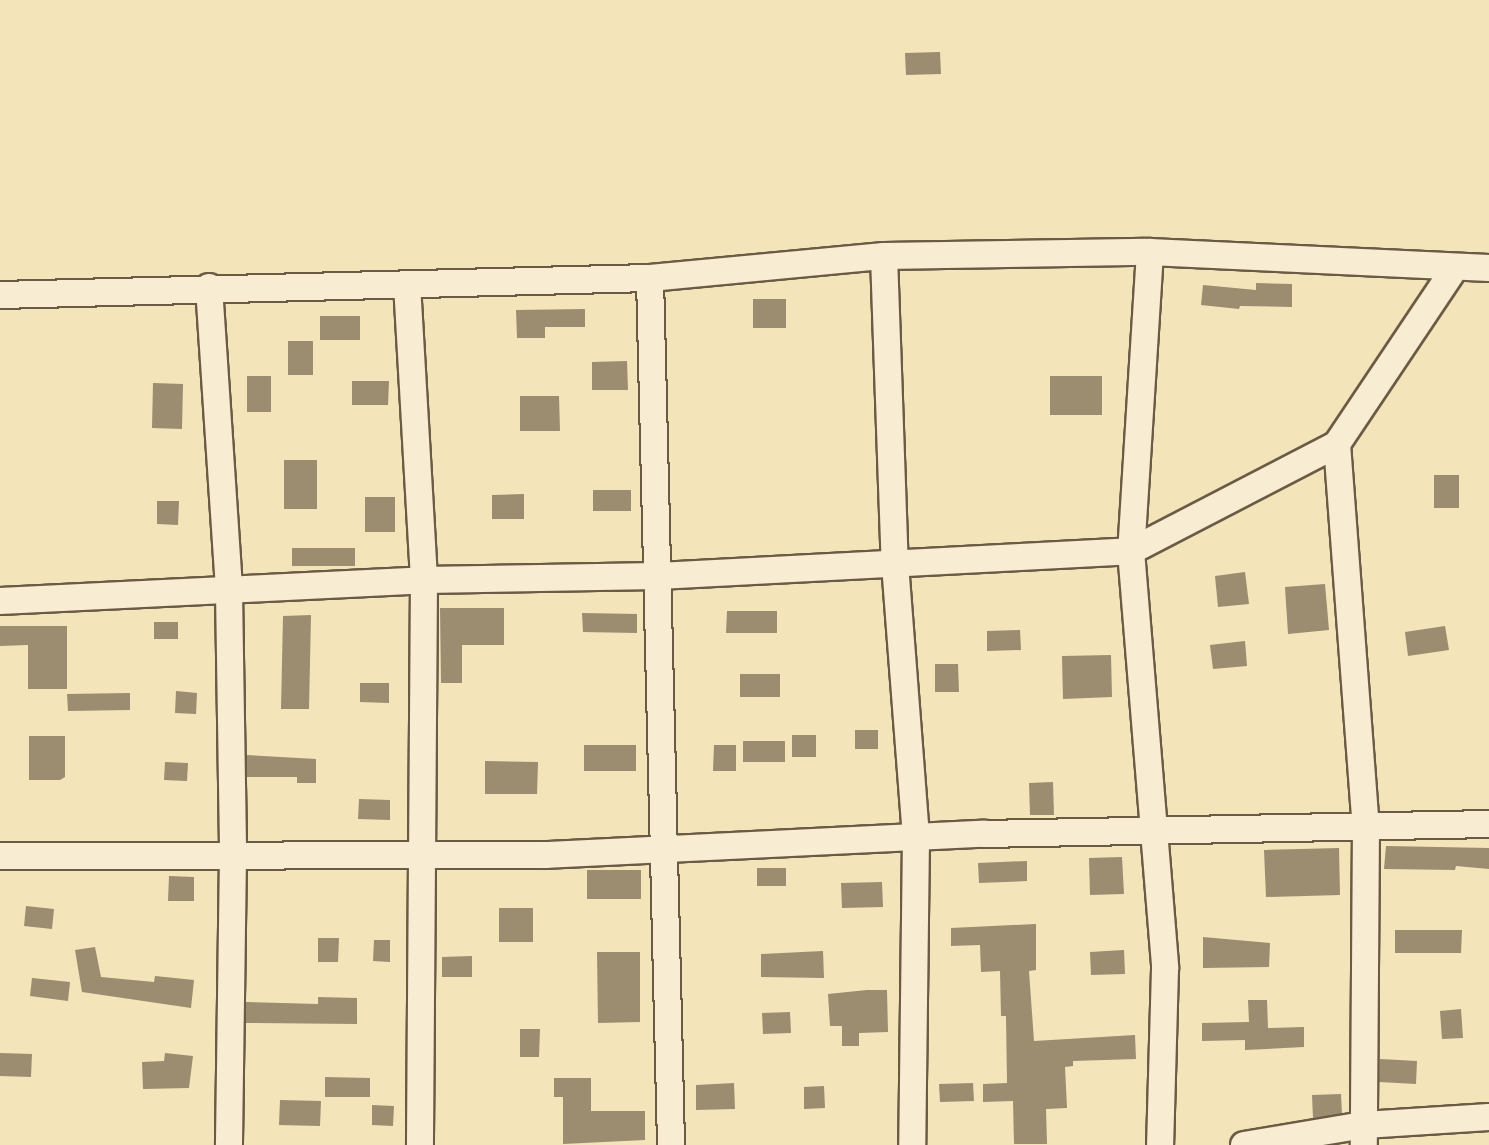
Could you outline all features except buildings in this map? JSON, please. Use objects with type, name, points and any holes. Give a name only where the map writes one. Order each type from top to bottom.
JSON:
[{"type":"street","points":[[1150,252],[1131,551],[1165,969],[1160,1145]]},
{"type":"street","points":[[0,295],[209,287],[650,278],[884,256],[1150,252],[1489,268]]},
{"type":"street","points":[[884,256],[895,564],[916,837],[912,1145]]},
{"type":"street","points":[[0,601],[229,592],[424,580],[657,576],[1131,551],[1337,444],[1455,268]]},
{"type":"street","points":[[650,278],[671,1145]]},
{"type":"street","points":[[407,284],[424,580],[419,855],[420,1145]]},
{"type":"street","points":[[209,287],[229,592],[233,855],[229,1145]]},
{"type":"street","points":[[1337,444],[1366,826],[1364,1135]]},
{"type":"street","points":[[0,856],[419,855],[665,849],[916,837],[1489,824]]},
{"type":"street","points":[[1244,1145],[1364,1135],[1489,1117]]}]
